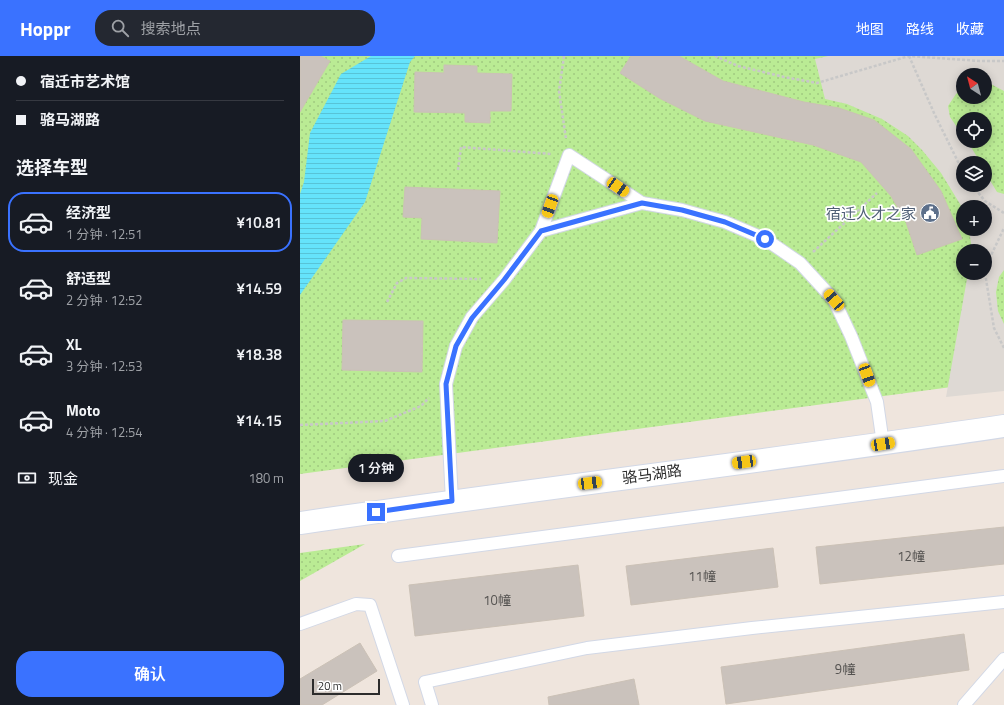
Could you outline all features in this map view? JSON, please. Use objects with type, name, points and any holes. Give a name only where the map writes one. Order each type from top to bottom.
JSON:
[{"type":"street","name":"骆马湖路","points":[[300,523],[452,501],[883,444],[1004,426]]},
{"type":"lane","points":[[452,501],[446,384],[456,346],[472,318],[504,280],[541,231],[569,155],[642,203],[682,210],[725,222],[765,239],[800,263],[834,300],[852,336],[877,402],[883,444]]},
{"type":"lane","points":[[541,231],[642,203]]},
{"type":"lane","points":[[398,556],[1004,476]]},
{"type":"lane","points":[[432,705],[425,682],[587,648],[752,628],[1004,602]]},
{"type":"lane","points":[[300,624],[356,604],[370,605],[403,705]]},
{"type":"lane","points":[[964,705],[1004,659]]},
{"type":"path","points":[[458,170],[461,147],[569,155],[559,91],[564,56]]},
{"type":"path","points":[[715,56],[738,66],[817,83],[909,56],[980,61],[1004,61]]},
{"type":"path","points":[[909,56],[956,158]]},
{"type":"path","points":[[977,192],[985,202],[1004,214]]},
{"type":"path","points":[[800,263],[877,193]]},
{"type":"path","points":[[992,253],[1004,228]]},
{"type":"path","points":[[387,302],[397,283],[406,278],[504,280]]},
{"type":"path","points":[[986,280],[994,328],[1004,348]]},
{"type":"path","points":[[300,425],[386,421],[421,406],[446,384]]},
{"type":"green space","points":[[300,56],[1004,56],[1004,380],[300,474]]},
{"type":"green space","points":[[365,544],[300,581],[300,553]]},
{"type":"shaded area","points":[[828,56],[1004,56],[1004,91],[992,85],[992,68],[956,68],[956,94],[948,106],[950,117],[956,126],[956,148],[971,148],[977,156],[956,156],[956,192],[992,192],[992,184],[997,192],[1004,194],[1004,270],[999,277],[996,292],[998,311],[1004,324],[1004,391],[946,397],[967,280],[992,280],[992,244],[971,244],[970,236],[992,236],[992,200],[958,200],[941,173],[908,136],[882,119],[847,104],[825,99],[815,59]]},
{"type":"water","points":[[371,56],[415,56],[410,62],[365,202],[300,295],[300,194],[304,182],[310,133],[341,74]]},
{"type":"building","points":[[300,56],[320,56],[330,61],[300,112]]},
{"type":"building","points":[[631,56],[679,56],[723,81],[804,102],[839,108],[874,120],[911,149],[941,191],[956,225],[956,236],[961,236],[962,239],[917,255],[906,222],[891,196],[861,162],[813,145],[705,121],[659,98],[620,73]]},
{"type":"building","points":[[444,65],[477,66],[477,73],[512,74],[511,111],[490,111],[490,123],[465,122],[465,113],[414,112],[415,72],[444,73]]},
{"type":"building","points":[[405,187],[500,191],[497,243],[421,239],[422,218],[403,217]]},
{"type":"building","points":[[343,320],[423,321],[422,372],[342,370]]},
{"type":"building","points":[[1004,527],[1004,564],[820,584],[816,547]]},
{"type":"building","points":[[773,548],[778,587],[631,605],[626,566]]},
{"type":"building","points":[[578,565],[584,616],[415,636],[409,585]]},
{"type":"building","points":[[964,634],[969,670],[726,704],[721,667]]},
{"type":"building","points":[[360,643],[377,671],[322,705],[300,705],[300,679]]},
{"type":"building","points":[[634,679],[639,705],[549,705],[548,697]]},
{"type":"place","name":"宿迁人才之家","points":[[930,213]]},
{"type":"route","points":[[376,512],[452,501],[446,384],[456,346],[472,318],[504,280],[541,231],[642,203],[682,210],[725,222],[765,239]]}]
